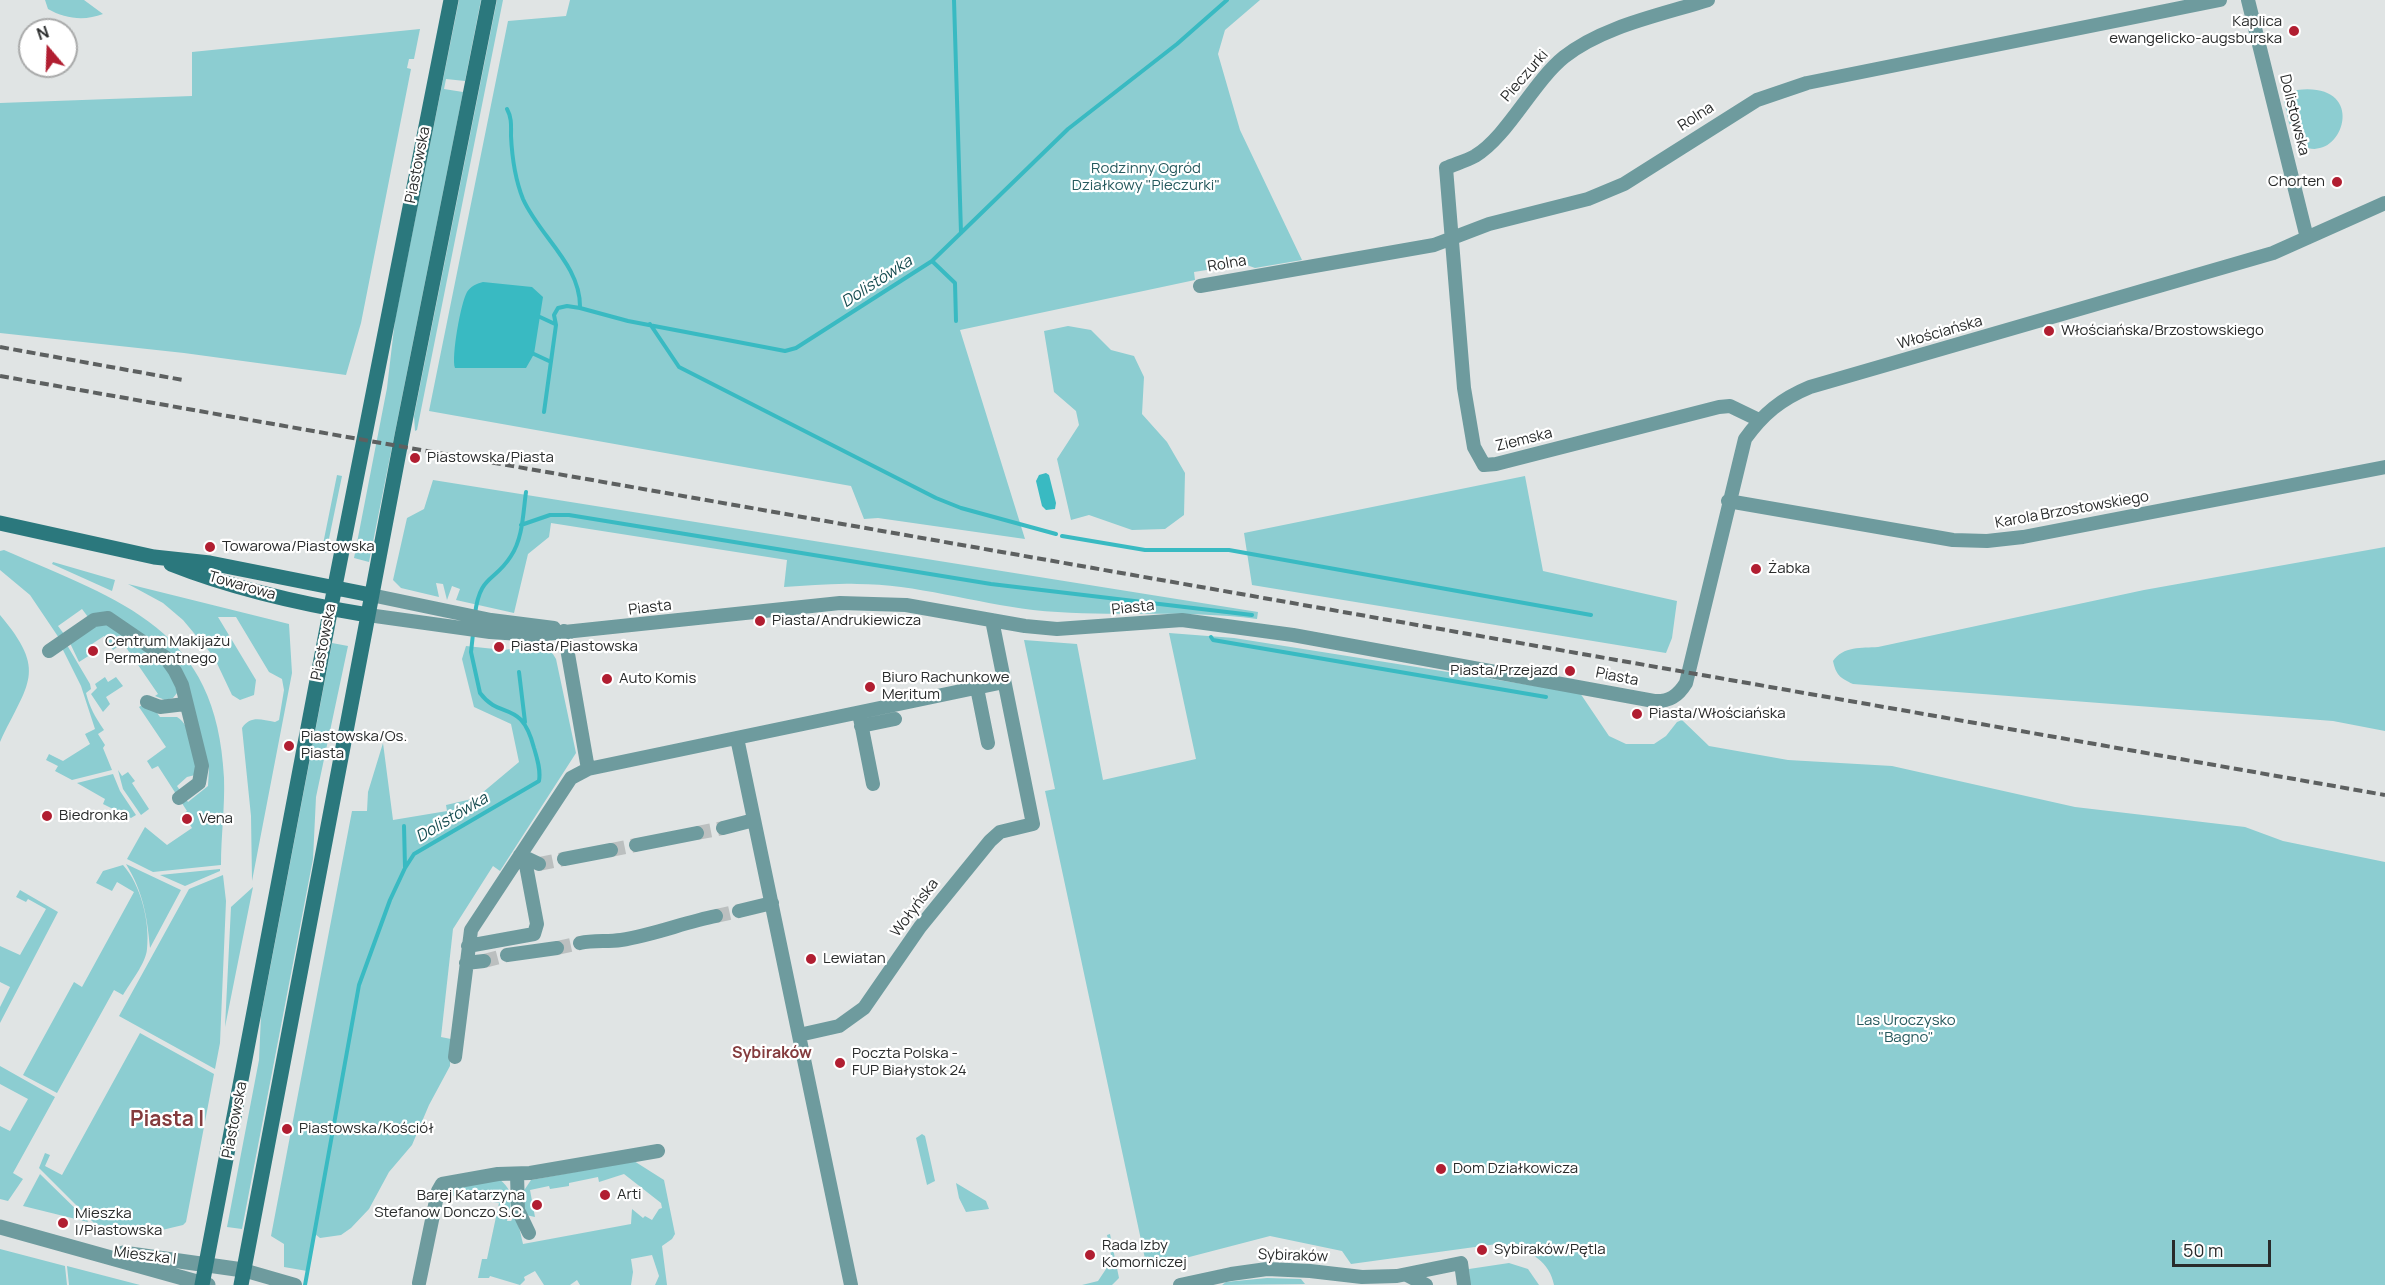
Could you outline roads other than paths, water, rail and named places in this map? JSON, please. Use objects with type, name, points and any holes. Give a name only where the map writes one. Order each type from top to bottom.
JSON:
[{"type":"main road","name":"Piastowska","points":[[204,1285],[206,1264],[335,586],[450,0]]},
{"type":"main road","points":[[242,1278],[371,595],[489,0]]},
{"type":"main road","name":"Towarowa","points":[[0,523],[154,557],[266,573],[371,595]]},
{"type":"main road","name":"Towarowa","points":[[154,557],[195,573],[261,592],[331,609],[368,615]]},
{"type":"main road","points":[[261,592],[270,583],[266,573]]},
{"type":"street","name":"Pieczurki","points":[[1454,237],[1446,168],[1476,155],[1489,145],[1551,69],[1574,50],[1604,34],[1708,0]]},
{"type":"street","name":"Rolna","points":[[1200,286],[1434,245],[1495,222],[1605,194],[1733,113],[1782,91],[1807,83],[2220,0]]},
{"type":"street","name":"Dolistowska","points":[[2248,0],[2307,238]]},
{"type":"street","name":"Włościańska","points":[[1688,673],[1728,501],[1746,439],[1759,420],[1776,404],[1810,387],[2273,253],[2385,202]]},
{"type":"street","name":"Ziemska","points":[[1454,237],[1456,300],[1464,388],[1474,447],[1484,465],[1496,464],[1719,407],[1730,406],[1759,420]]},
{"type":"street","name":"Karola Brzostowskiego","points":[[1728,501],[1953,540],[1987,541],[2023,537],[2385,467]]},
{"type":"street","name":"Piasta","points":[[371,595],[461,621]]},
{"type":"street","name":"Piasta","points":[[368,615],[461,621],[491,626],[549,627],[562,631],[617,628],[840,603],[906,605],[1032,627],[1074,630],[1159,621],[1208,622],[1293,635],[1654,701],[1666,701],[1678,694],[1688,673]]},
{"type":"street","points":[[49,651],[93,620],[108,618],[165,657],[182,685],[202,775],[194,788],[178,798]]},
{"type":"street","points":[[860,720],[1004,682],[992,620]]},
{"type":"street","points":[[562,631],[588,769]]},
{"type":"street","name":"Wołyńska","points":[[799,1035],[839,1026],[858,1014],[920,927],[990,841],[1000,832],[1033,824],[1004,682]]},
{"type":"street","points":[[977,688],[983,735]]},
{"type":"street","points":[[147,702],[160,707],[185,704]]},
{"type":"street","points":[[455,1057],[471,930],[477,917],[523,858],[571,778],[588,769],[737,738],[860,720],[895,719]]},
{"type":"street","points":[[860,720],[873,784]]},
{"type":"street","points":[[737,738],[851,1285]]},
{"type":"street","points":[[723,828],[754,820]]},
{"type":"street","points":[[636,845],[697,833]]},
{"type":"street","points":[[564,859],[611,850]]},
{"type":"street","points":[[523,858],[539,864]]},
{"type":"street","points":[[468,946],[534,934],[537,924],[523,858]]},
{"type":"street","points":[[739,911],[772,903]]},
{"type":"street","points":[[580,943],[599,939],[623,939],[716,916]]},
{"type":"street","points":[[507,955],[557,948]]},
{"type":"street","points":[[466,963],[484,960]]},
{"type":"street","points":[[419,1283],[438,1191],[442,1184],[658,1151]]},
{"type":"street","points":[[517,1173],[518,1210],[528,1233]]},
{"type":"street","name":"Mieszka I","points":[[0,1227],[84,1249],[204,1285]]},
{"type":"street","name":"Mieszka I","points":[[84,1249],[206,1264],[242,1278]]},
{"type":"street","name":"Sybiraków","points":[[1180,1285],[1212,1281],[1248,1271],[1284,1269],[1401,1279],[1429,1268],[1461,1263],[1464,1285]]},
{"type":"street","points":[[242,1278],[294,1285]]},
{"type":"street","points":[[1401,1279],[1426,1285]]},
{"type":"waterway","points":[[954,0],[961,233]]},
{"type":"waterway","name":"Dolistówka","points":[[544,412],[556,325],[554,315],[558,308],[567,306],[580,308],[628,321],[785,351],[796,348],[932,261],[1068,129],[1177,44],[1227,0]]},
{"type":"waterway","points":[[507,109],[511,122],[514,168],[523,199],[574,278],[579,293],[580,308]]},
{"type":"waterway","points":[[932,261],[955,283],[956,321]]},
{"type":"waterway","points":[[540,317],[555,324]]},
{"type":"waterway","points":[[650,324],[679,367],[936,498],[961,508],[1056,534]]},
{"type":"waterway","points":[[534,354],[549,361]]},
{"type":"waterway","name":"Dolistówka","points":[[475,614],[477,601],[484,585],[505,565],[515,549],[522,525],[526,492]]},
{"type":"waterway","points":[[521,525],[550,515],[569,515],[991,584],[1252,615]]},
{"type":"waterway","points":[[1062,536],[1145,550],[1229,550],[1591,615]]},
{"type":"waterway","name":"Dolistówka","points":[[305,1285],[359,985],[390,900],[414,854],[539,781],[536,756],[529,732],[523,722],[517,716],[495,706],[480,693],[471,652],[473,634]]},
{"type":"waterway","points":[[1211,637],[1213,640],[1546,697]]},
{"type":"waterway","points":[[519,672],[525,722]]},
{"type":"waterway","points":[[404,826],[405,867]]},
{"type":"tunnel","points":[[697,833],[723,828]]},
{"type":"tunnel","points":[[611,850],[636,845]]},
{"type":"tunnel","points":[[539,864],[564,859]]},
{"type":"tunnel","points":[[716,916],[739,911]]},
{"type":"tunnel","points":[[557,948],[580,943]]},
{"type":"tunnel","points":[[484,961],[507,955]]},
{"type":"railway","points":[[0,347],[183,380]]},
{"type":"railway","points":[[0,376],[2385,795]]},
{"type":"place","name":"Kaplica ewangelicko-augsburska","points":[[2294,31]]},
{"type":"place","name":"Chorten","points":[[2337,182]]},
{"type":"place","name":"Włościańska/Brzostowskiego","points":[[2049,331]]},
{"type":"place","name":"Piastowska/Piasta","points":[[415,458]]},
{"type":"place","name":"Towarowa/Piastowska","points":[[210,547]]},
{"type":"place","name":"Żabka","points":[[1756,569]]},
{"type":"place","name":"Piasta/Andrukiewicza","points":[[760,621]]},
{"type":"place","name":"Piasta/Piastowska","points":[[499,647]]},
{"type":"place","name":"Centrum Makijażu Permanentnego","points":[[93,651]]},
{"type":"place","name":"Piasta/Przejazd","points":[[1570,671]]},
{"type":"place","name":"Auto Komis","points":[[607,679]]},
{"type":"place","name":"Biuro Rachunkowe Meritum","points":[[870,687]]},
{"type":"place","name":"Piasta/Włościańska","points":[[1637,714]]},
{"type":"place","name":"Piastowska/Os. Piasta","points":[[289,746]]},
{"type":"place","name":"Biedronka","points":[[47,816]]},
{"type":"place","name":"Vena","points":[[187,819]]},
{"type":"place","name":"Lewiatan","points":[[811,959]]},
{"type":"place","name":"Poczta Polska - FUP Białystok 24","points":[[840,1063]]},
{"type":"place","name":"Piastowska/Kościół","points":[[287,1129]]},
{"type":"place","name":"Dom Działkowicza","points":[[1441,1169]]},
{"type":"place","name":"Arti","points":[[605,1195]]},
{"type":"place","name":"Barej Katarzyna Stefanow Donczo S.C.","points":[[537,1205]]},
{"type":"place","name":"Mieszka I/Piastowska","points":[[63,1223]]},
{"type":"place","name":"Sybiraków/Pętla","points":[[1482,1250]]},
{"type":"place","name":"Rada Izby Komorniczej","points":[[1090,1255]]},
{"type":"district","name":"Sybiraków","points":[[772,1054]]},
{"type":"district","name":"Piasta I","points":[[167,1120]]},
{"type":"park label","name":"Rodzinny Ogród Działkowy \"Pieczurki\"","points":[[1146,178]]},
{"type":"park label","name":"Las Uroczysko \"Bagno\"","points":[[1906,1030]]}]
